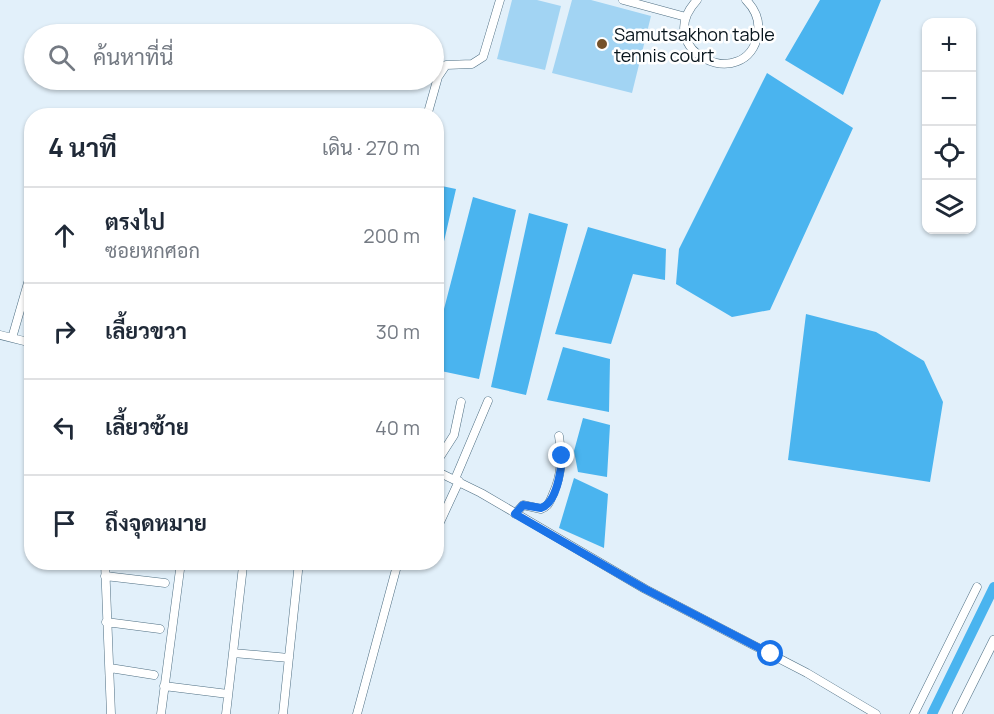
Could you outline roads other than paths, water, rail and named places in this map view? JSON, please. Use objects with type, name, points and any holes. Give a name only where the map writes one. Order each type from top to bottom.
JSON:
[{"type":"street","points":[[444,67],[452,63],[472,64],[483,57],[500,0]]},
{"type":"street","points":[[623,0],[686,17]]},
{"type":"street","points":[[697,0],[686,17],[687,38],[697,55],[716,64],[730,63],[748,53],[758,34],[756,14],[746,0]]},
{"type":"street","points":[[429,108],[435,90]]},
{"type":"street","points":[[12,338],[24,297]]},
{"type":"street","points":[[0,334],[24,341]]},
{"type":"street","points":[[444,514],[488,401]]},
{"type":"street","points":[[444,451],[454,435],[461,402]]},
{"type":"street","points":[[515,514],[523,505],[541,508],[549,504],[561,471],[562,456],[559,436]]},
{"type":"street","points":[[444,475],[645,589],[807,673],[876,714]]},
{"type":"street","points":[[105,570],[111,714]]},
{"type":"street","points":[[161,714],[179,570]]},
{"type":"street","points":[[226,714],[243,570]]},
{"type":"street","points":[[283,714],[298,570]]},
{"type":"street","points":[[357,714],[396,570]]},
{"type":"street","points":[[105,576],[165,583]]},
{"type":"street","points":[[914,714],[977,587]]},
{"type":"street","points":[[106,622],[160,629]]},
{"type":"street","points":[[957,714],[994,640]]},
{"type":"street","points":[[233,653],[289,658]]},
{"type":"street","points":[[110,668],[154,675]]},
{"type":"street","points":[[164,686],[228,694]]},
{"type":"water","points":[[820,0],[881,0],[843,95],[785,60]]},
{"type":"water","points":[[767,73],[853,128],[770,310],[732,317],[676,284],[679,249]]},
{"type":"water","points":[[444,187],[456,189],[444,241]]},
{"type":"water","points":[[473,197],[516,210],[479,379],[444,372],[444,309]]},
{"type":"water","points":[[529,213],[568,224],[526,395],[491,387]]},
{"type":"water","points":[[588,227],[666,249],[665,280],[633,274],[611,344],[555,334]]},
{"type":"water","points":[[806,314],[876,332],[924,361],[943,402],[930,482],[788,460]]},
{"type":"water","points":[[563,347],[610,359],[609,412],[547,400]]},
{"type":"water","points":[[583,418],[610,425],[607,477],[578,472],[574,451]]},
{"type":"water","points":[[574,478],[608,494],[604,548],[559,528]]},
{"type":"waterway","points":[[932,714],[994,587]]},
{"type":"place","name":"Samutsakhon table tennis court","points":[[602,44]]}]
